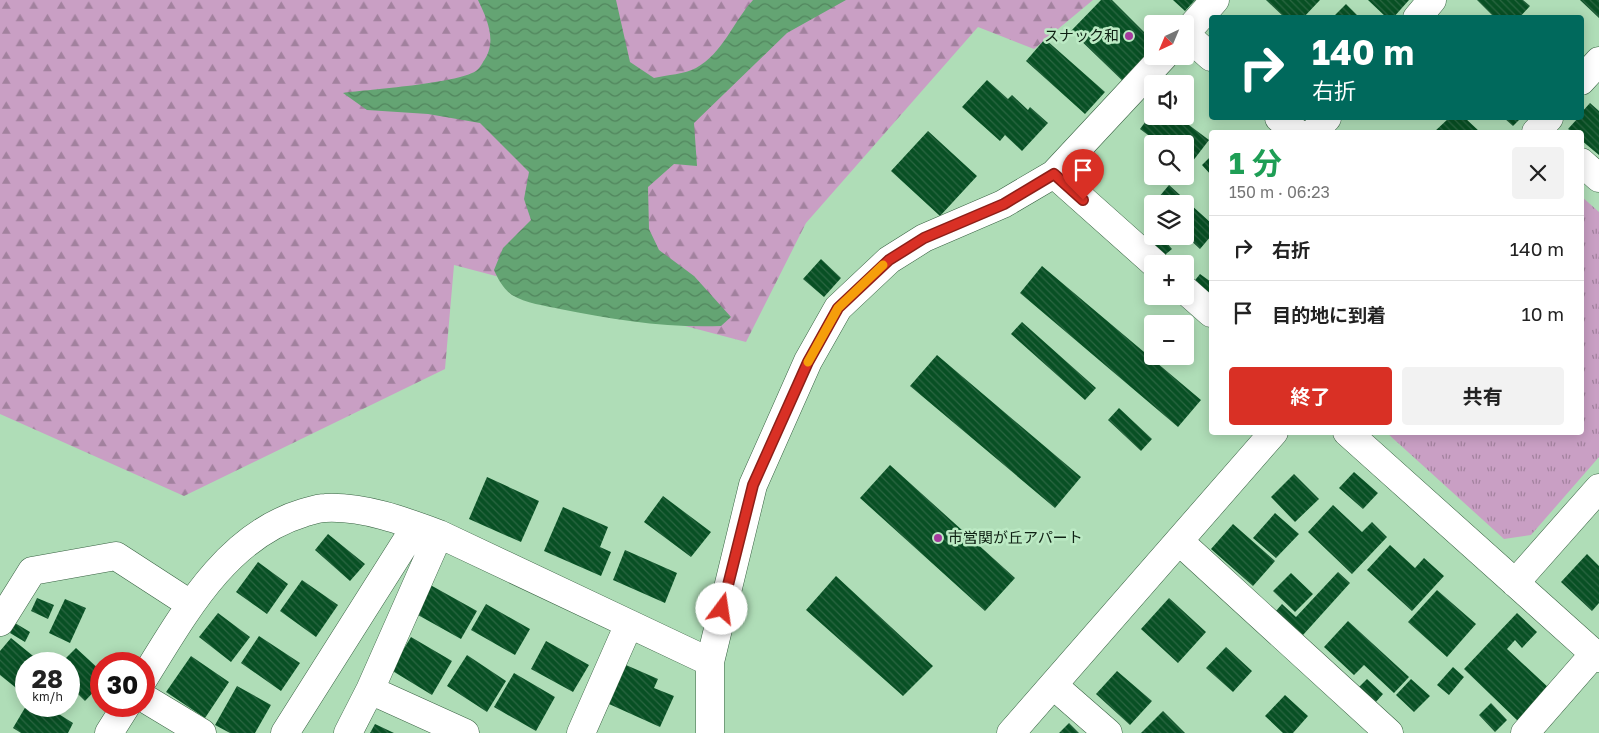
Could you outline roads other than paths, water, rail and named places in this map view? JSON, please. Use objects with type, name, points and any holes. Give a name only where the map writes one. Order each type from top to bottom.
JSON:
[{"type":"street","points":[[1194,24],[1215,0]]},
{"type":"street","points":[[1420,15],[1432,0]]},
{"type":"street","points":[[1194,42],[1209,55]]},
{"type":"street","points":[[1584,78],[1599,61]]},
{"type":"street","points":[[710,733],[710,662],[753,485],[808,362],[838,308],[889,260],[924,238],[1004,204],[1054,174],[1156,65]]},
{"type":"street","points":[[1281,120],[1294,130]]},
{"type":"street","points":[[1316,130],[1325,120]]},
{"type":"street","points":[[1584,165],[1599,178]]},
{"type":"street","points":[[1054,174],[1145,255]]},
{"type":"street","points":[[1194,298],[1209,311]]},
{"type":"street","points":[[1011,733],[1271,435]]},
{"type":"street","points":[[1350,435],[1597,656],[1525,733]]},
{"type":"street","points":[[1515,583],[1599,488]]},
{"type":"street","points":[[155,660],[190,604],[237,552],[260,532],[289,518],[323,508],[348,508],[428,530],[710,662]]},
{"type":"street","points":[[348,733],[370,690],[428,530]]},
{"type":"street","points":[[285,733],[428,530]]},
{"type":"street","points":[[1179,541],[1389,733]]},
{"type":"street","points":[[0,622],[32,571],[116,556],[190,604]]},
{"type":"street","points":[[581,733],[629,624]]},
{"type":"street","points":[[1053,685],[1108,733]]},
{"type":"street","points":[[370,690],[465,733]]},
{"type":"street","points":[[155,705],[202,733]]},
{"type":"street","points":[[109,733],[119,717]]},
{"type":"water","points":[[478,0],[616,0],[630,62],[654,78],[687,72],[705,62],[721,46],[753,0],[846,0],[787,33],[694,123],[697,166],[674,164],[648,187],[649,229],[659,250],[694,276],[731,317],[721,326],[680,326],[620,320],[542,305],[512,295],[501,284],[494,270],[503,248],[531,220],[524,199],[529,172],[480,123],[428,114],[367,110],[343,93],[432,83],[465,76],[476,71],[490,47],[490,31]]},
{"type":"place","name":"スナック和","points":[[1129,36]]},
{"type":"place","name":"市営関が丘アパート","points":[[938,538]]}]
